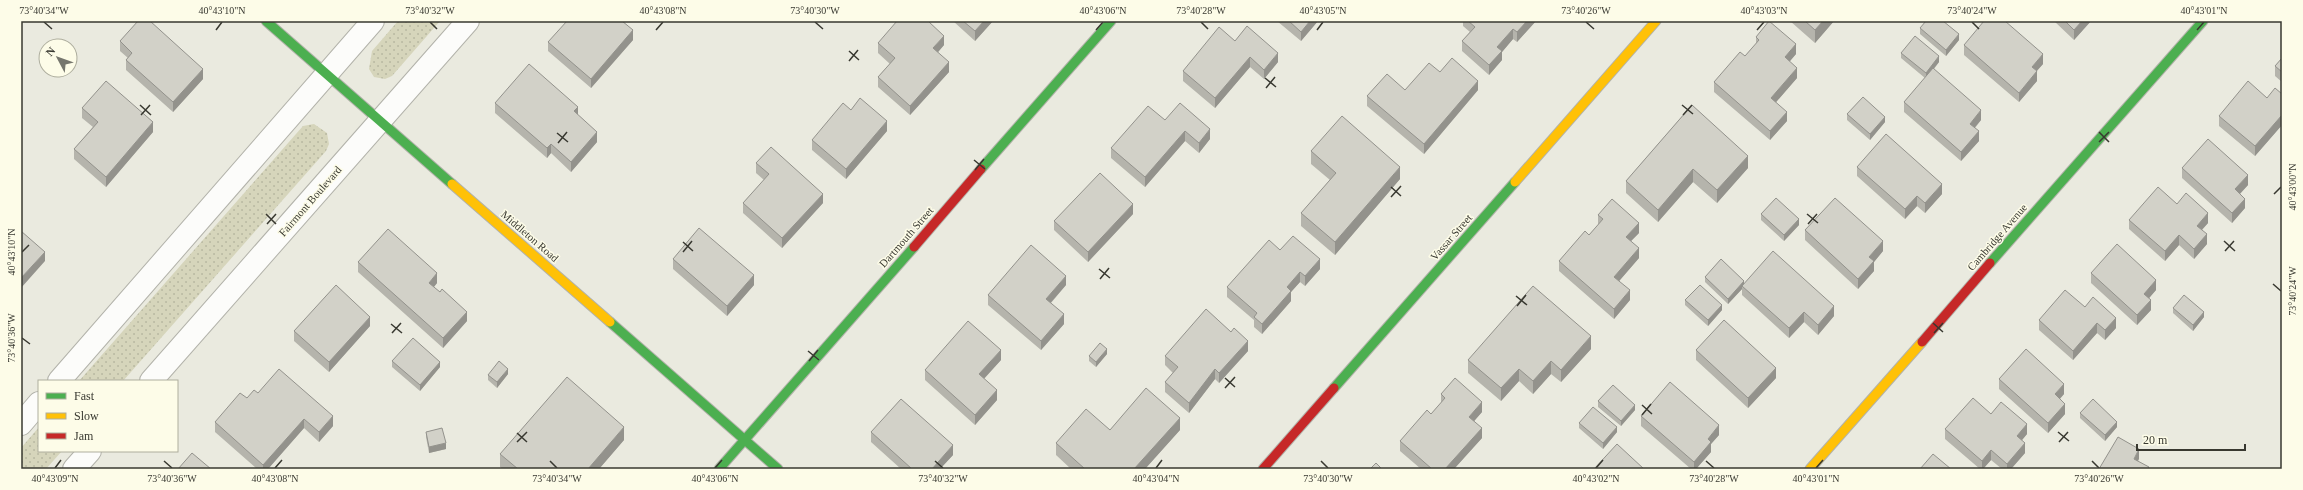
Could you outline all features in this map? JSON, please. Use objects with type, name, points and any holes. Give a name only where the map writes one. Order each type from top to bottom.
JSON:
[{"type":"street","name":"Middleton Road","points":[[266,21],[778,469]]},
{"type":"street","points":[[59,380],[374,21]]},
{"type":"street","name":"Fairmont Boulevard","points":[[152,380],[468,21]]},
{"type":"street","name":"Dartmouth Street","points":[[719,469],[1111,21]]},
{"type":"street","name":"Vassar Street","points":[[1263,469],[1656,21]]},
{"type":"street","name":"Cambridge Avenue","points":[[1810,469],[2203,21]]},
{"type":"street","points":[[21,424],[38,404]]},
{"type":"street","points":[[74,469],[89,452]]},
{"type":"green space","points":[[398,21],[440,21],[392,76],[385,79],[374,77],[369,69],[372,51]]},
{"type":"green space","points":[[314,124],[327,133],[329,144],[326,151],[124,380],[80,380],[303,126]]},
{"type":"green space","points":[[38,428],[38,452],[61,452],[46,469],[21,469],[21,448]]},
{"type":"building","points":[[138,21],[150,21],[203,69],[173,102],[126,60],[132,53],[120,41]]},
{"type":"building","points":[[567,21],[622,21],[633,30],[591,79],[548,42]]},
{"type":"building","points":[[897,21],[928,21],[944,36],[933,48],[949,62],[910,106],[878,77],[895,58],[878,43]]},
{"type":"building","points":[[963,21],[984,21],[975,31]]},
{"type":"building","points":[[1289,21],[1310,21],[1301,32]]},
{"type":"building","points":[[1468,21],[1527,21],[1517,32],[1513,29],[1497,47],[1502,51],[1489,65],[1462,41],[1475,27]]},
{"type":"building","points":[[1769,21],[1796,44],[1785,57],[1797,68],[1771,98],[1787,112],[1770,131],[1714,82],[1740,52],[1745,56],[1759,40],[1756,37]]},
{"type":"building","points":[[1805,21],[1823,21],[1815,30]]},
{"type":"building","points":[[1926,21],[1943,21],[1959,34],[1946,50],[1920,28]]},
{"type":"building","points":[[1984,21],[2005,21],[2043,54],[2032,67],[2037,71],[2019,93],[1964,45]]},
{"type":"building","points":[[2065,21],[2082,21],[2074,30]]},
{"type":"building","points":[[1247,26],[1278,53],[1264,70],[1250,57],[1215,98],[1183,71],[1219,27],[1235,41]]},
{"type":"building","points":[[1915,36],[1939,56],[1926,73],[1901,53]]},
{"type":"building","points":[[1452,58],[1478,81],[1424,144],[1367,96],[1387,74],[1405,90],[1429,63],[1440,72]]},
{"type":"building","points":[[2282,58],[2282,72],[2275,66]]},
{"type":"building","points":[[529,64],[578,107],[574,111],[597,132],[571,162],[551,144],[547,148],[495,103]]},
{"type":"building","points":[[1933,68],[1981,110],[1970,124],[1979,131],[1961,152],[1904,102]]},
{"type":"building","points":[[106,81],[153,122],[106,177],[74,149],[98,122],[82,108]]},
{"type":"building","points":[[2248,81],[2267,98],[2275,88],[2282,94],[2282,115],[2255,146],[2219,116]]},
{"type":"building","points":[[1863,97],[1885,117],[1870,134],[1847,114]]},
{"type":"building","points":[[860,98],[887,121],[846,169],[812,140],[843,103],[851,110]]},
{"type":"building","points":[[1180,103],[1210,129],[1199,143],[1185,131],[1145,177],[1111,148],[1148,106],[1165,120]]},
{"type":"building","points":[[1692,105],[1748,156],[1717,190],[1693,169],[1658,210],[1626,181]]},
{"type":"building","points":[[1342,116],[1400,167],[1335,242],[1301,213],[1336,173],[1311,151]]},
{"type":"building","points":[[1886,134],[1942,184],[1925,203],[1917,196],[1905,209],[1857,167]]},
{"type":"building","points":[[2208,139],[2248,175],[2235,189],[2245,199],[2232,213],[2182,168]]},
{"type":"building","points":[[771,147],[823,194],[782,238],[743,203],[769,174],[756,163]]},
{"type":"building","points":[[1100,173],[1133,204],[1088,252],[1054,221]]},
{"type":"building","points":[[2158,187],[2177,204],[2186,193],[2208,213],[2197,226],[2207,234],[2194,249],[2179,235],[2165,251],[2129,220]]},
{"type":"building","points":[[1776,198],[1799,219],[1784,235],[1761,214]]},
{"type":"building","points":[[1835,198],[1883,241],[1869,257],[1874,261],[1858,279],[1805,230]]},
{"type":"building","points":[[1612,199],[1639,223],[1626,237],[1639,248],[1614,277],[1630,290],[1614,309],[1559,261],[1585,231],[1589,235],[1603,219],[1598,215]]},
{"type":"building","points":[[699,228],[754,275],[727,306],[673,259]]},
{"type":"building","points":[[388,229],[437,273],[429,283],[440,292],[442,289],[467,312],[443,338],[358,262]]},
{"type":"building","points":[[21,231],[45,252],[21,278]]},
{"type":"building","points":[[1293,236],[1320,259],[1305,276],[1300,272],[1287,287],[1291,291],[1262,324],[1254,317],[1257,313],[1227,287],[1269,240],[1280,250]]},
{"type":"building","points":[[2117,244],[2156,280],[2144,294],[2151,300],[2137,315],[2091,273]]},
{"type":"building","points":[[1031,245],[1066,276],[1046,299],[1064,314],[1041,341],[988,295]]},
{"type":"building","points":[[1773,251],[1834,306],[1818,325],[1804,312],[1789,328],[1742,286]]},
{"type":"building","points":[[1721,259],[1744,281],[1728,299],[1705,277]]},
{"type":"building","points":[[336,285],[370,317],[329,362],[294,331]]},
{"type":"building","points":[[1700,285],[1722,305],[1708,320],[1685,300]]},
{"type":"building","points":[[1533,286],[1591,336],[1561,370],[1551,361],[1533,381],[1519,369],[1501,388],[1468,360]]},
{"type":"building","points":[[2065,290],[2085,307],[2093,297],[2116,318],[2105,330],[2097,323],[2073,351],[2039,320]]},
{"type":"building","points":[[2184,295],[2204,312],[2193,325],[2173,308]]},
{"type":"building","points":[[1206,309],[1231,332],[1234,328],[1248,341],[1219,373],[1215,369],[1189,403],[1165,382],[1178,367],[1165,356]]},
{"type":"building","points":[[1724,320],[1776,368],[1748,398],[1696,350]]},
{"type":"building","points":[[968,321],[1001,350],[979,374],[997,390],[975,415],[925,370]]},
{"type":"building","points":[[413,338],[440,362],[420,385],[392,361]]},
{"type":"building","points":[[1100,343],[1107,349],[1096,362],[1089,356]]},
{"type":"building","points":[[2026,349],[2064,384],[2055,394],[2065,404],[2048,423],[1999,379]]},
{"type":"building","points":[[499,361],[508,369],[497,382],[488,375]]},
{"type":"building","points":[[279,369],[333,416],[319,432],[304,419],[263,465],[215,422],[240,393],[247,398],[254,390],[258,393]]},
{"type":"building","points":[[567,377],[624,427],[588,469],[518,469],[500,454]]},
{"type":"building","points":[[1455,378],[1482,402],[1469,417],[1482,428],[1445,469],[1432,469],[1400,441],[1427,410],[1431,414],[1445,398],[1441,394]]},
{"type":"building","points":[[1670,382],[1719,425],[1708,439],[1711,442],[1694,462],[1641,416]]},
{"type":"building","points":[[1613,385],[1635,405],[1621,421],[1598,401]]},
{"type":"building","points":[[1146,388],[1180,418],[1134,469],[1085,469],[1056,443],[1086,409],[1110,430]]},
{"type":"building","points":[[1973,398],[1991,414],[2001,402],[2027,424],[2017,436],[2025,443],[2007,464],[1991,450],[1982,461],[1945,429]]},
{"type":"building","points":[[901,399],[953,445],[932,469],[912,469],[871,432]]},
{"type":"building","points":[[2093,399],[2117,422],[2105,435],[2080,413]]},
{"type":"building","points":[[1593,407],[1617,427],[1603,443],[1579,423]]},
{"type":"building","points":[[442,428],[446,443],[429,447],[426,432]]},
{"type":"building","points":[[2118,437],[2139,449],[2134,459],[2149,467],[2148,469],[2099,469]]},
{"type":"building","points":[[1617,444],[1644,469],[1594,469]]},
{"type":"building","points":[[192,453],[211,469],[178,469]]},
{"type":"building","points":[[1933,454],[1951,469],[1920,469]]},
{"type":"building","points":[[1376,463],[1382,469],[1370,469]]},
{"type":"traffic: fast","points":[[266,21],[452,184]]},
{"type":"traffic: fast","points":[[981,169],[1111,21]]},
{"type":"traffic: fast","points":[[1990,263],[2203,21]]},
{"type":"traffic: fast","points":[[1334,388],[1515,182]]},
{"type":"traffic: fast","points":[[719,469],[914,247]]},
{"type":"traffic: fast","points":[[610,322],[778,469]]},
{"type":"traffic: slow","points":[[1515,182],[1656,21]]},
{"type":"traffic: slow","points":[[452,184],[610,322]]},
{"type":"traffic: slow","points":[[1810,469],[1922,342]]},
{"type":"traffic: jam","points":[[914,247],[981,169]]},
{"type":"traffic: jam","points":[[1922,342],[1990,263]]},
{"type":"traffic: jam","points":[[1263,469],[1334,388]]}]
